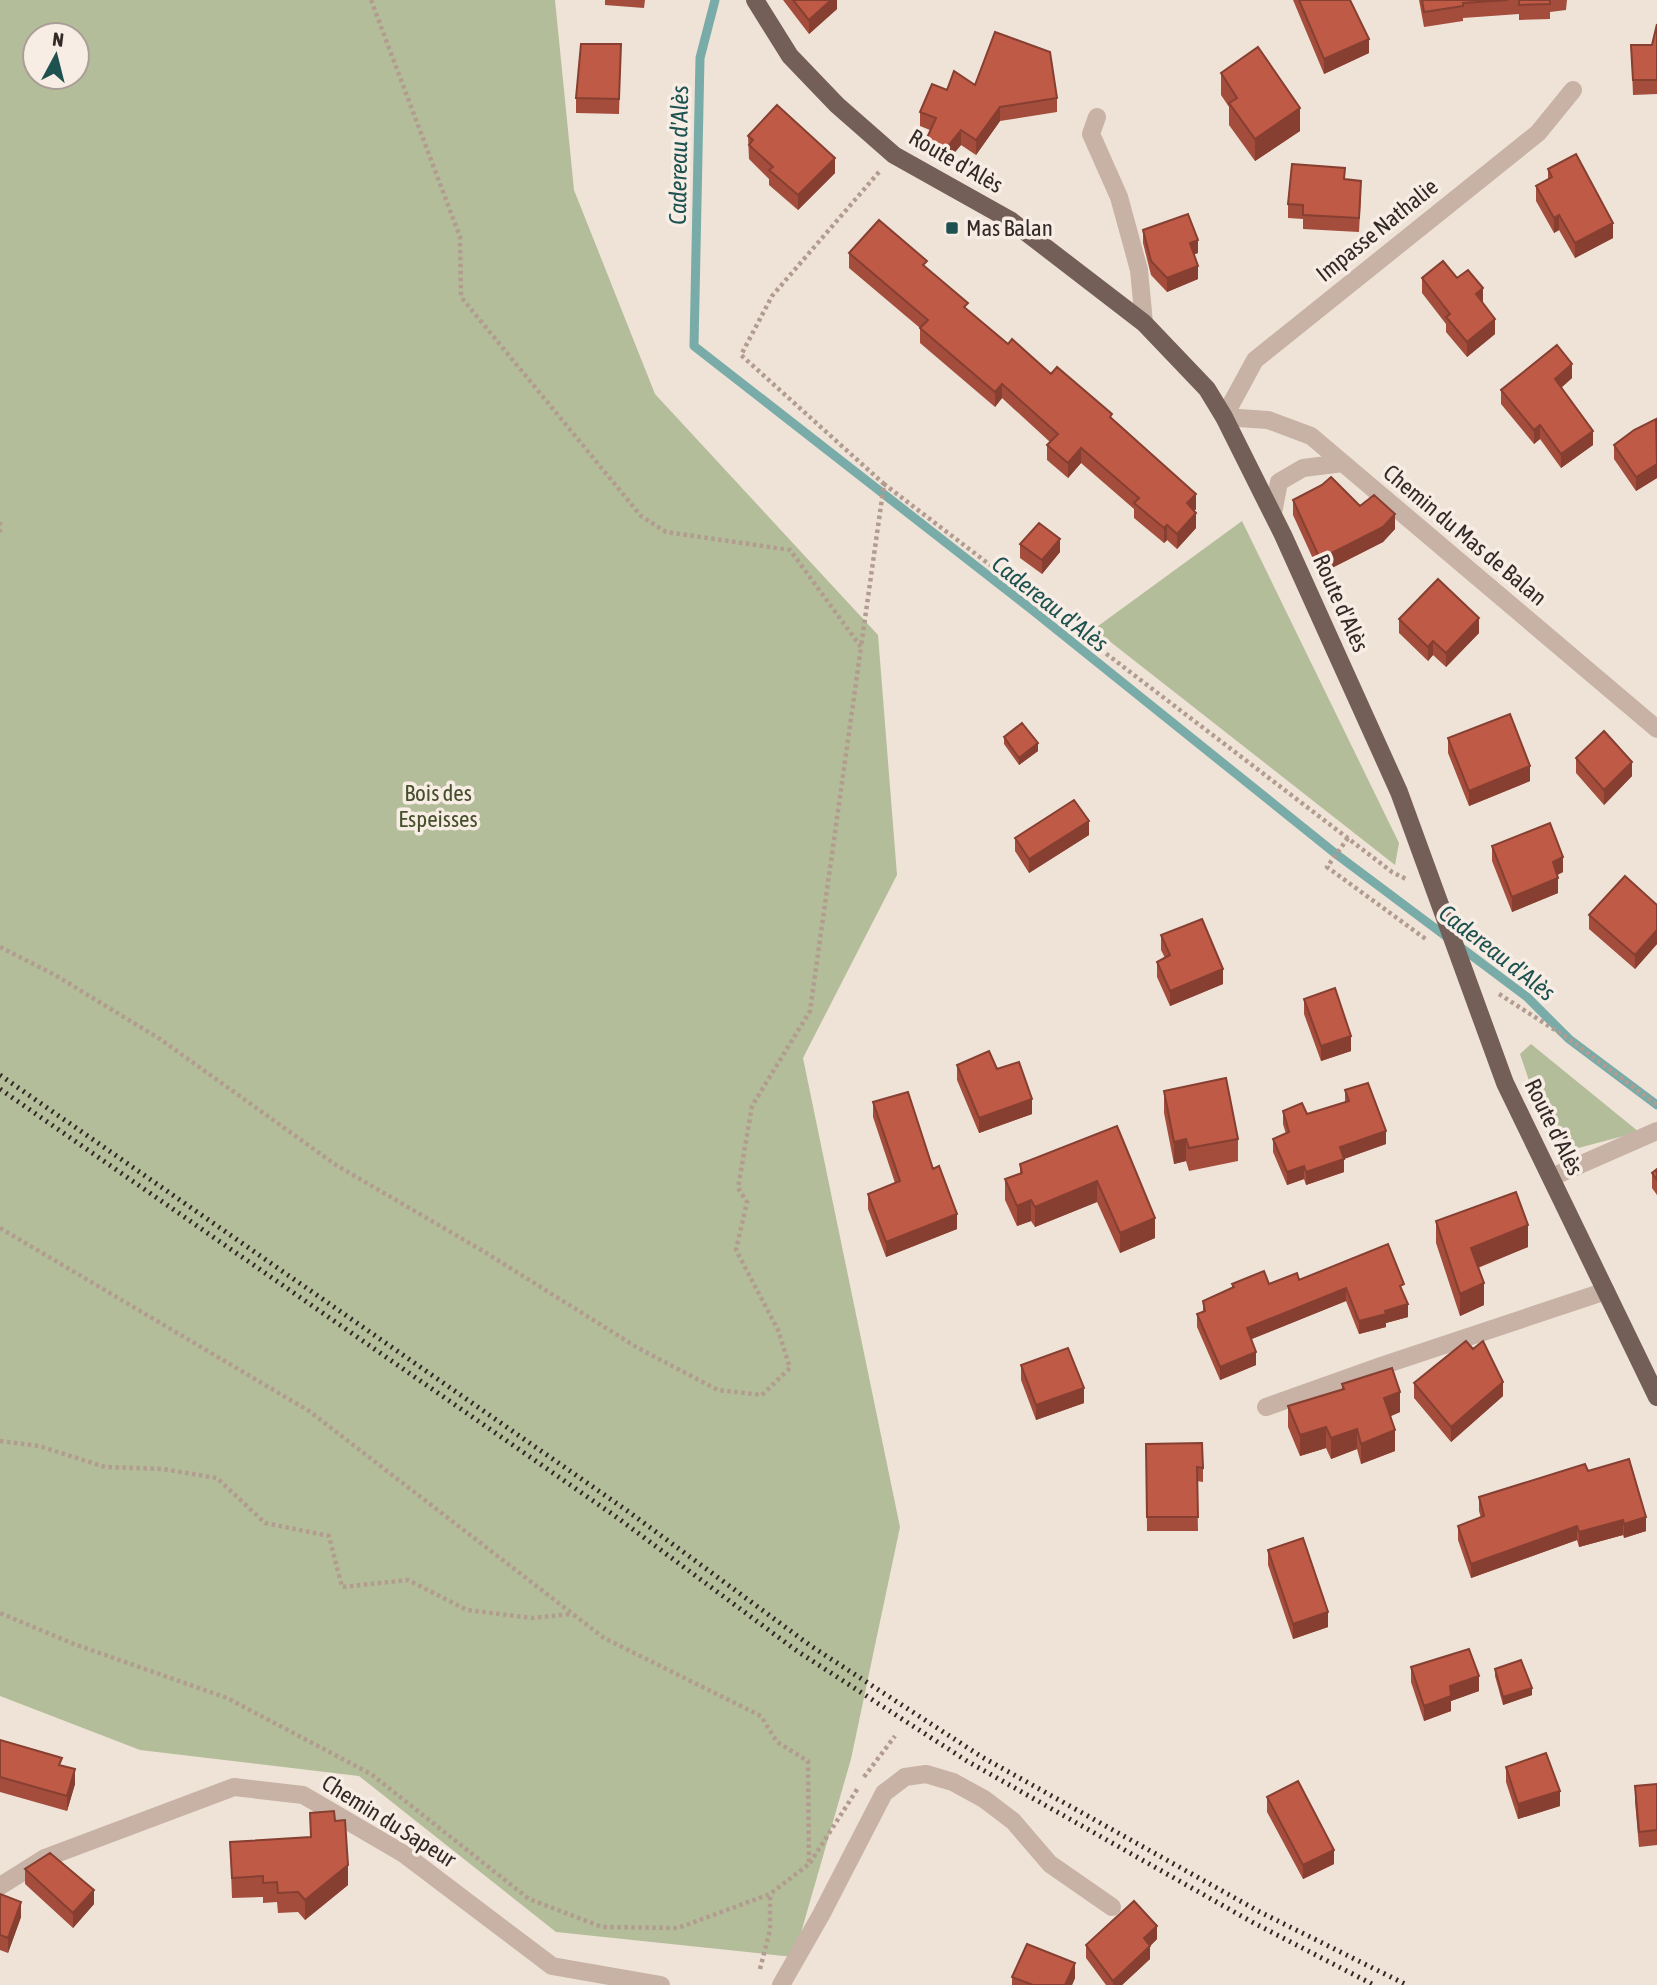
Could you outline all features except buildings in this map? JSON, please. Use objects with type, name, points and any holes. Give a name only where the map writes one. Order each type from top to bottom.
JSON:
[{"type":"main road","name":"Route d'Alès","points":[[761,4],[790,56],[837,105],[894,155],[1010,220],[1144,323],[1207,389],[1273,513],[1399,792],[1505,1083],[1657,1397]]},
{"type":"street","name":"Impasse Nathalie","points":[[1224,417],[1255,360],[1538,133],[1573,90]]},
{"type":"street","points":[[1097,117],[1091,134],[1119,197],[1139,270],[1144,323]]},
{"type":"street","name":"Chemin du Mas de Balan","points":[[1224,417],[1268,420],[1311,436],[1657,729]]},
{"type":"street","points":[[1273,513],[1279,482],[1303,468],[1343,463]]},
{"type":"street","points":[[1552,1177],[1657,1131]]},
{"type":"street","points":[[1266,1407],[1606,1291]]},
{"type":"street","points":[[781,1985],[821,1915],[884,1793],[905,1777],[926,1774],[953,1782],[984,1799],[1013,1821],[1050,1864],[1111,1907]]},
{"type":"street","name":"Chemin du Sapeur","points":[[0,1886],[45,1858],[234,1787],[303,1795],[404,1854],[552,1966],[661,1985]]},
{"type":"path","points":[[371,0],[460,237],[461,297],[641,516],[666,532],[790,551],[861,647]]},
{"type":"path","points":[[894,155],[772,296],[741,355],[884,484],[1392,872],[1434,890]]},
{"type":"path","points":[[0,947],[55,975],[160,1039],[336,1165],[483,1251],[638,1348],[718,1390],[762,1395],[790,1368],[778,1330],[736,1250],[747,1202],[738,1188],[752,1106],[810,1011],[884,484]]},
{"type":"path","points":[[0,522],[0,534]]},
{"type":"path","points":[[1348,838],[1327,867],[1414,930]]},
{"type":"path","points":[[1502,996],[1569,1039],[1657,1105]]},
{"type":"path","points":[[0,1228],[309,1411],[604,1638],[761,1716],[777,1742],[808,1760],[809,1864]]},
{"type":"path","points":[[0,1441],[39,1446],[105,1467],[163,1469],[217,1478],[265,1523],[329,1536],[342,1587],[408,1580],[467,1610],[532,1618],[573,1614]]},
{"type":"path","points":[[0,1613],[74,1644],[227,1698],[371,1774],[529,1899],[601,1927],[678,1928],[770,1894],[809,1864],[872,1765],[895,1736]]},
{"type":"path","points":[[759,1974],[770,1930],[770,1894]]},
{"type":"green space","name":"Bois des Espeisses","points":[[0,0],[555,0],[574,190],[655,394],[878,635],[897,875],[803,1058],[900,1527],[851,1759],[794,1957],[556,1932],[359,1776],[140,1750],[0,1696]]},
{"type":"green space","points":[[1242,521],[1399,843],[1395,865],[1094,629]]},
{"type":"green space","points":[[1531,1044],[1639,1132],[1563,1152],[1548,1137],[1520,1054]]},
{"type":"waterway","name":"Cadereau d'Alès","points":[[715,0],[700,58],[694,346],[1031,609],[1336,854],[1527,997],[1569,1039],[1657,1105]]},
{"type":"railway","points":[[0,1075],[629,1512],[811,1646],[982,1757],[1260,1912],[1407,1985]]},
{"type":"railway","points":[[0,1089],[615,1516],[797,1651],[967,1761],[1252,1922],[1374,1985]]},
{"type":"place","name":"Mas Balan","points":[[952,228]]}]
